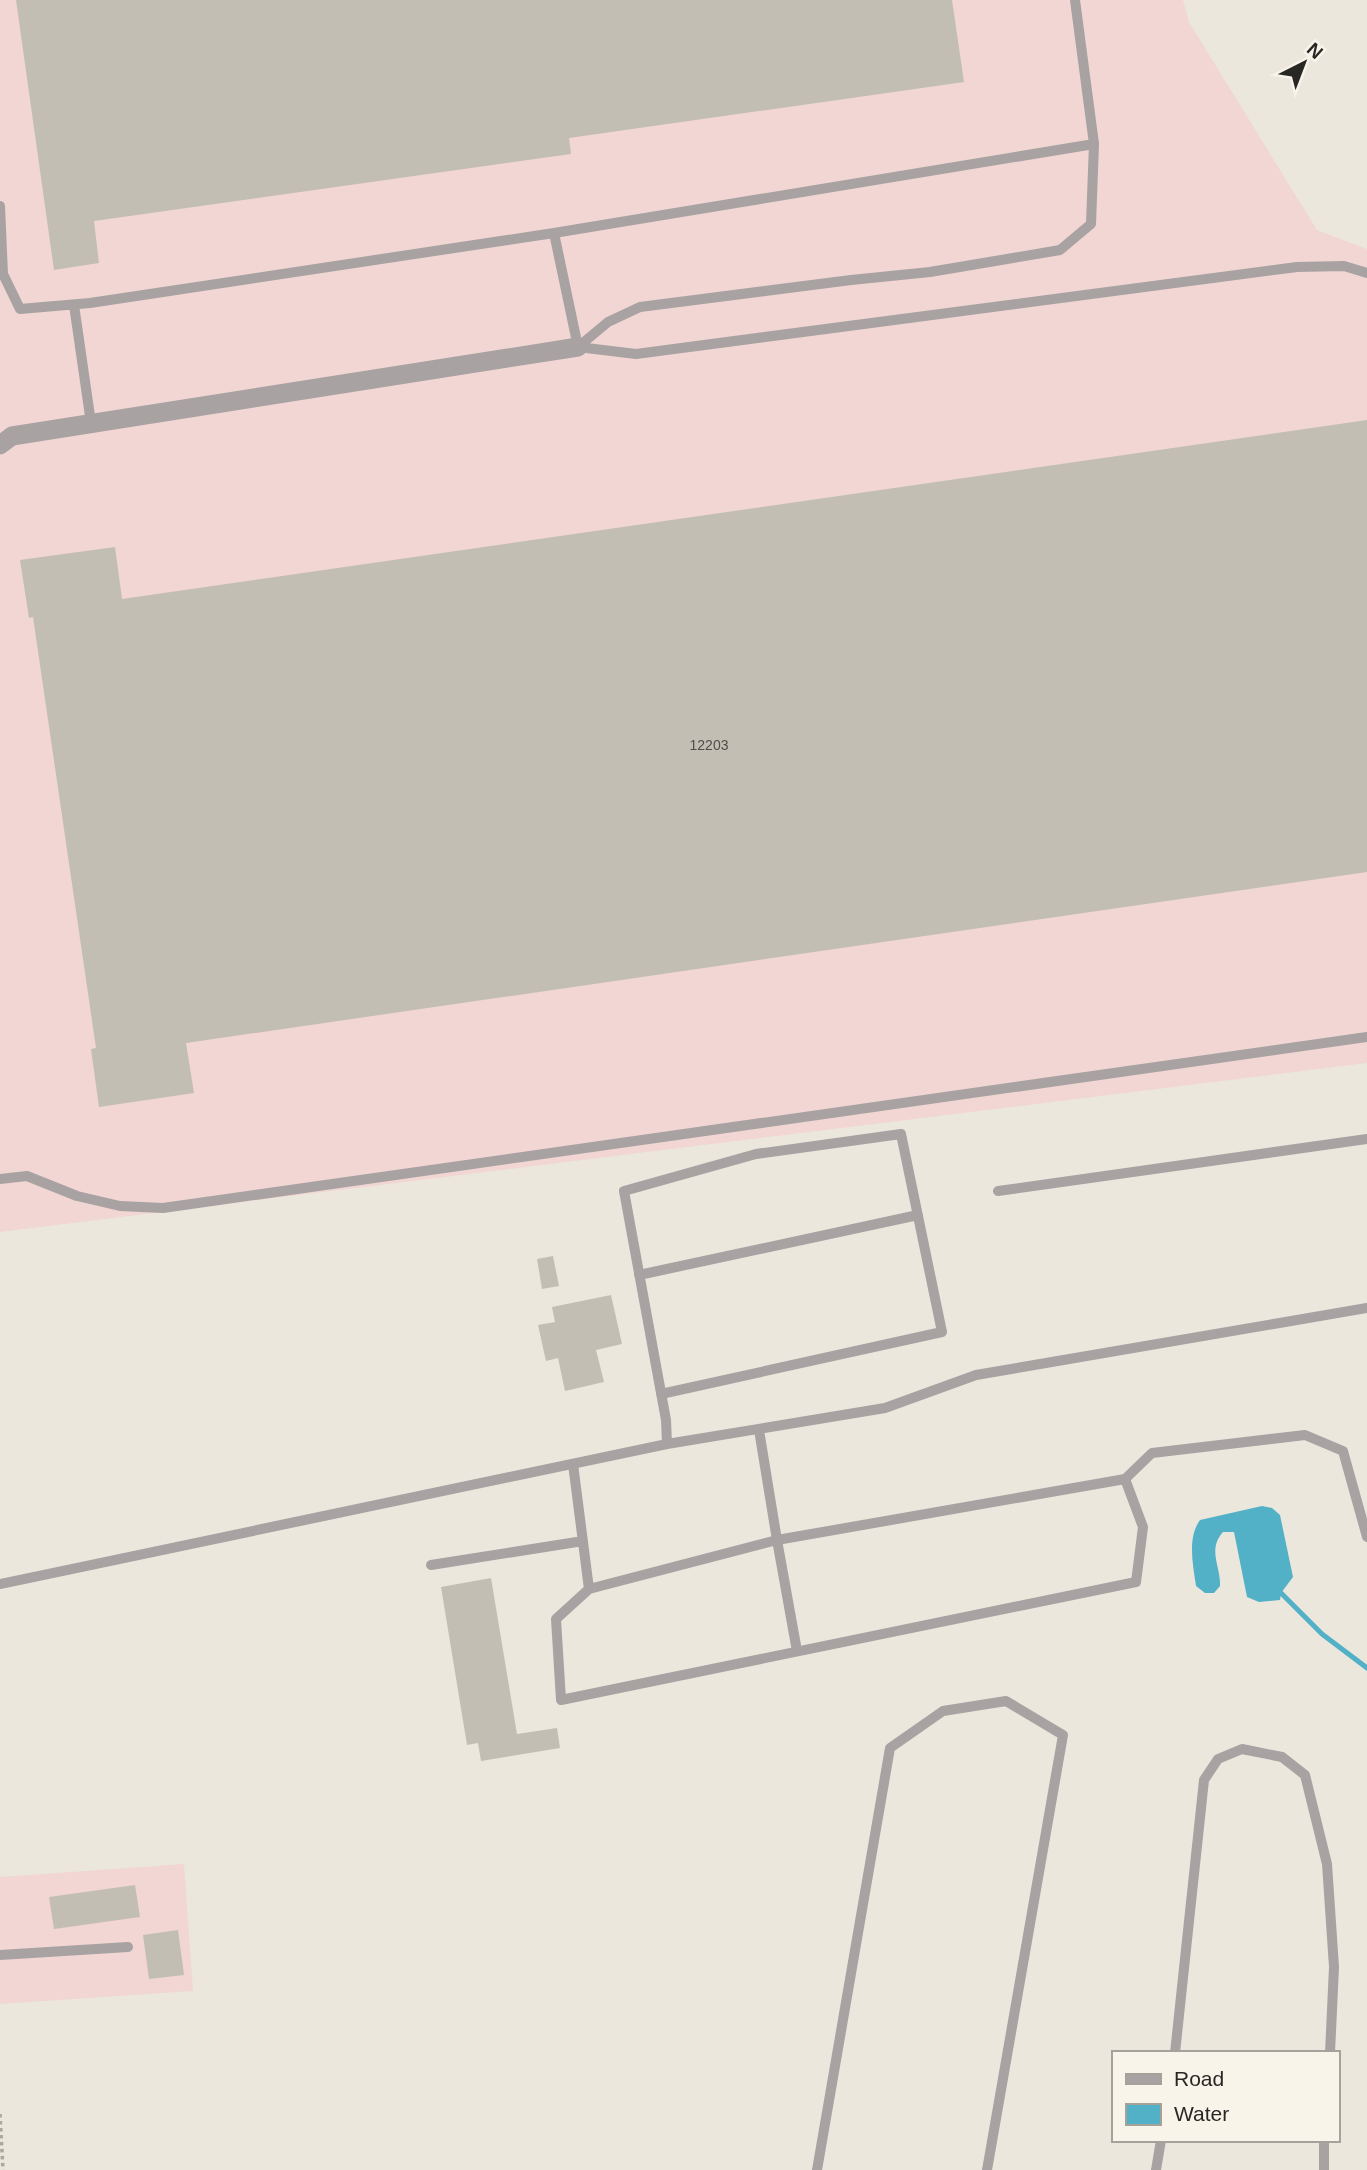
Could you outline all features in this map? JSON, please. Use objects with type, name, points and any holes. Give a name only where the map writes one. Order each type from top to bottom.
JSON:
[{"type":"street","points":[[4,437],[578,347]]},
{"type":"lane","points":[[578,347],[608,322],[640,307],[930,272],[1060,250],[1091,224],[1094,144],[1075,0]]},
{"type":"lane","points":[[0,206],[3,274],[20,309],[74,304],[554,233],[1094,144]]},
{"type":"lane","points":[[554,233],[578,347]]},
{"type":"lane","points":[[578,347],[636,355],[1297,267],[1344,266],[1367,273]]},
{"type":"lane","points":[[74,304],[91,424]]},
{"type":"lane","points":[[0,1179],[27,1176],[77,1196],[120,1206],[163,1208],[1367,1037]]},
{"type":"lane","points":[[661,1394],[942,1332],[901,1134],[756,1154],[624,1191],[661,1394],[667,1444]]},
{"type":"lane","points":[[998,1191],[1367,1139]]},
{"type":"lane","points":[[639,1275],[918,1215]]},
{"type":"lane","points":[[0,1584],[667,1444],[885,1408],[976,1375],[1367,1308]]},
{"type":"lane","points":[[759,1430],[797,1651]]},
{"type":"lane","points":[[1125,1479],[1143,1527],[1136,1581],[561,1700],[556,1619],[589,1589],[777,1539],[1125,1479],[1153,1453],[1305,1435],[1343,1451],[1367,1537]]},
{"type":"lane","points":[[573,1464],[589,1589]]},
{"type":"lane","points":[[431,1565],[583,1541]]},
{"type":"lane","points":[[817,2170],[890,1748],[943,1712],[1006,1701],[1063,1735],[987,2170]]},
{"type":"lane","points":[[1175,2051],[1204,1780],[1218,1759],[1242,1749],[1282,1757],[1304,1775],[1327,1864],[1334,1967],[1330,2051]]},
{"type":"lane","points":[[0,1955],[128,1947]]},
{"type":"lane","points":[[1156,2170],[1161,2142]]},
{"type":"lane","points":[[1324,2142],[1324,2170]]},
{"type":"path","points":[[0,2114],[3,2170]]},
{"type":"shaded area","points":[[0,0],[1183,0],[1189,22],[1317,230],[1367,249],[1367,1063],[0,1232]]},
{"type":"shaded area","points":[[184,1864],[193,1991],[0,2004],[0,1877]]},
{"type":"water","points":[[1262,1506],[1272,1508],[1280,1515],[1293,1577],[1281,1593],[1280,1600],[1259,1602],[1247,1597],[1234,1532],[1223,1532],[1218,1539],[1215,1552],[1220,1586],[1214,1593],[1205,1593],[1196,1586],[1193,1561],[1193,1535],[1200,1520]]},
{"type":"building","points":[[16,0],[952,0],[964,82],[569,138],[571,154],[94,221],[99,263],[54,270]]},
{"type":"building","points":[[1367,420],[1367,872],[186,1043],[194,1093],[99,1107],[91,1049],[96,1048],[33,617],[29,618],[20,560],[115,547],[122,599]]},
{"type":"building","points":[[553,1256],[559,1286],[542,1289],[537,1259]]},
{"type":"building","points":[[611,1295],[622,1344],[596,1350],[604,1382],[565,1391],[558,1358],[546,1361],[538,1325],[555,1322],[552,1307]]},
{"type":"building","points":[[491,1578],[517,1734],[557,1728],[560,1748],[481,1761],[478,1743],[467,1745],[441,1587]]},
{"type":"building","points":[[135,1885],[140,1917],[54,1929],[49,1897]]},
{"type":"building","points":[[178,1930],[184,1975],[149,1979],[143,1935]]},
{"type":"waterway","points":[[1281,1593],[1322,1634],[1367,1668]]}]
